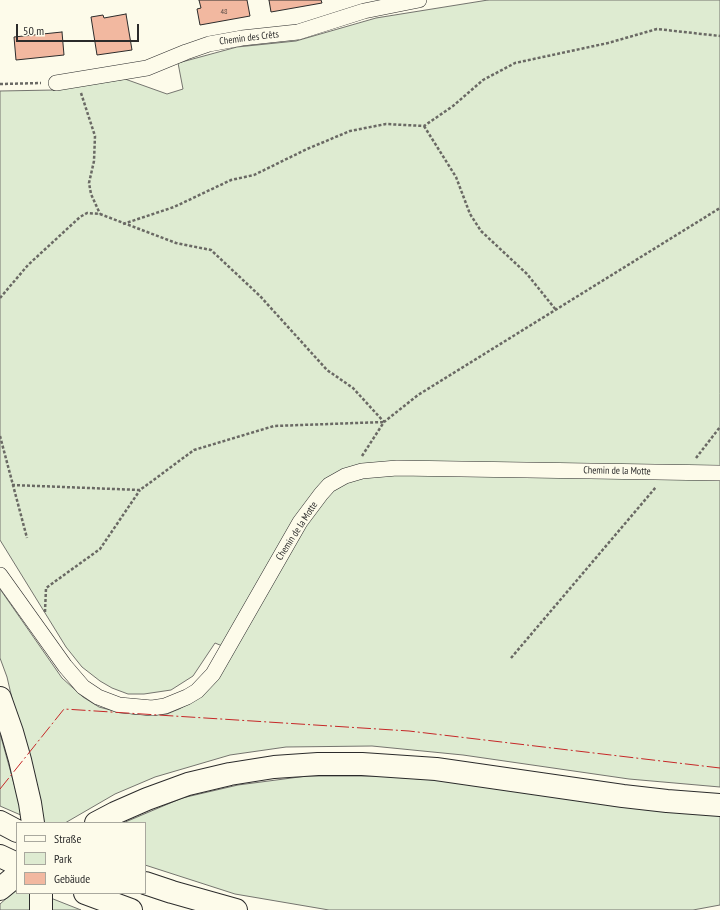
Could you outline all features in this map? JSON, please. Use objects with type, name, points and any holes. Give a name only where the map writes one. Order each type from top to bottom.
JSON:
[{"type":"highway","points":[[0,698],[12,732],[33,822]]},
{"type":"highway","points":[[106,818],[147,799],[181,787],[230,774],[274,767],[325,764],[362,764],[436,769],[624,796],[720,805]]},
{"type":"highway","points":[[0,822],[16,830]]},
{"type":"highway","points":[[0,856],[16,864]]},
{"type":"highway","points":[[0,889],[16,876]]},
{"type":"highway","points":[[146,883],[236,910]]},
{"type":"highway","points":[[41,894],[41,910]]},
{"type":"highway","points":[[88,894],[132,910]]},
{"type":"street","name":"Chemin des Crêts","points":[[56,83],[146,68],[186,52],[223,40],[298,32],[364,11],[419,0]]},
{"type":"street","name":"Chemin de la Motte","points":[[0,575],[73,677],[83,687],[98,697],[119,705],[142,708],[165,706],[179,702],[197,691],[213,674],[290,539],[320,494],[337,480],[353,473],[397,468],[720,473]]},
{"type":"path","points":[[124,224],[174,207],[231,180],[254,175],[306,149],[350,131],[386,124],[424,126],[453,106],[483,80],[515,63],[608,43],[657,29],[720,36]]},
{"type":"path","points":[[76,80],[95,136],[94,161],[89,183],[91,194],[100,214]]},
{"type":"path","points":[[0,84],[56,83]]},
{"type":"path","points":[[424,126],[456,177],[470,214],[481,231],[527,274],[556,310]]},
{"type":"path","points":[[353,473],[366,447],[384,422],[418,395],[720,208]]},
{"type":"path","points":[[0,298],[28,266],[80,217],[87,213],[100,214],[176,243],[211,250],[260,296],[327,370],[353,388],[384,422]]},
{"type":"path","points":[[38,628],[45,614],[46,588],[100,549],[140,490],[194,450],[274,426],[384,422]]},
{"type":"path","points":[[685,473],[720,426]]},
{"type":"path","points":[[0,436],[27,538]]},
{"type":"path","points":[[511,658],[668,473]]},
{"type":"path","points":[[12,485],[140,490]]},
{"type":"green space","points":[[488,0],[720,0],[720,787],[629,779],[463,755],[372,746],[286,747],[230,755],[155,777],[115,794],[67,822],[41,822],[7,677],[0,658],[0,589],[62,678],[83,697],[99,707],[114,711],[152,715],[167,714],[179,709],[194,701],[232,650],[215,643],[193,676],[171,690],[144,694],[128,694],[112,688],[82,667],[66,647],[0,540],[0,91],[54,90],[125,79],[167,94],[183,89],[178,63],[237,47],[296,41],[376,18]]},
{"type":"green space","points":[[0,735],[1,737],[23,816],[0,806]]},
{"type":"green space","points":[[307,776],[378,776],[450,781],[720,815],[720,905],[693,910],[329,910],[235,894],[146,865],[146,822],[125,822],[182,798],[238,785]]},
{"type":"green space","points":[[16,890],[16,894],[41,894],[81,910],[0,910],[0,904]]},
{"type":"building","points":[[199,0],[247,0],[250,16],[200,25],[197,9],[201,8]]},
{"type":"building","points":[[269,0],[321,0],[322,3],[271,12]]},
{"type":"building","points":[[126,14],[132,50],[97,55],[91,17],[103,15],[104,18]]},
{"type":"building","points":[[62,32],[64,55],[16,60],[14,37]]},
{"type":"power","points":[[0,789],[64,709],[409,731],[720,768]]}]
